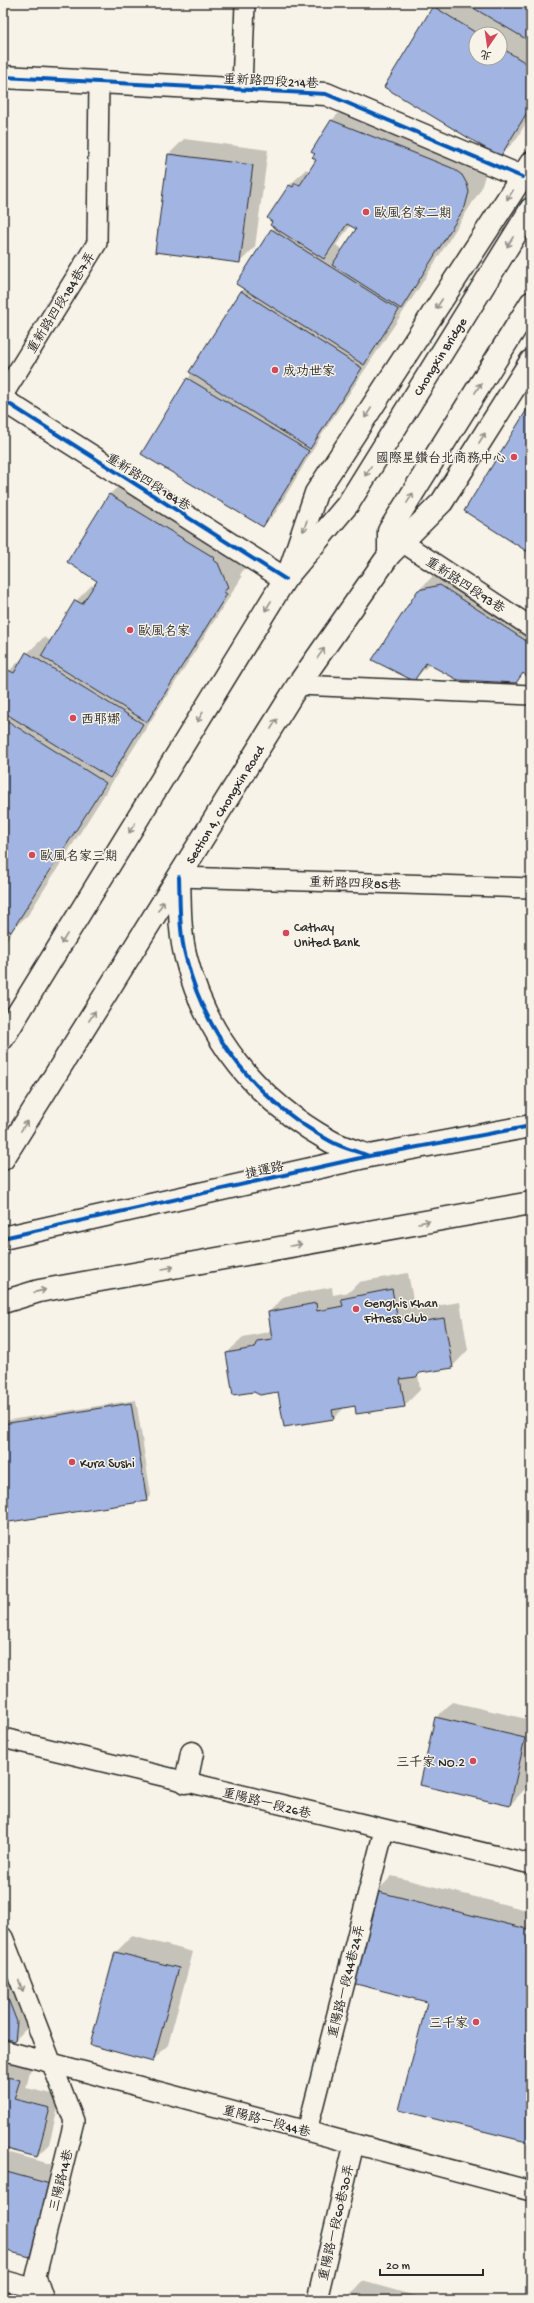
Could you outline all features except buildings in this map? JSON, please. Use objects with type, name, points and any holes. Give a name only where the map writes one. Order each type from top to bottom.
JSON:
[{"type":"main road","name":"重新路四段214巷","points":[[3,77],[242,88],[326,94],[526,170]]},
{"type":"main road","points":[[3,1038],[287,576],[316,493],[526,170]]},
{"type":"main road","name":"Chongxin Bridge","points":[[287,576],[348,504],[531,209]]},
{"type":"main road","points":[[393,543],[531,303]]},
{"type":"main road","points":[[393,543],[442,502],[531,361]]},
{"type":"main road","name":"重新路四段184巷","points":[[3,400],[287,576]]},
{"type":"main road","name":"Section 4, Chongxin Road","points":[[3,1159],[298,685],[393,543]]},
{"type":"main road","points":[[179,877],[180,917],[185,957],[197,996],[215,1032],[233,1059],[265,1095],[296,1121],[331,1142],[369,1156]]},
{"type":"main road","name":"捷運路","points":[[3,1238],[369,1156],[531,1126]]},
{"type":"main road","points":[[3,1302],[39,1291],[531,1203]]},
{"type":"main road","points":[[186,1782],[192,1753]]},
{"type":"lane","points":[[242,88],[245,3]]},
{"type":"lane","name":"重新路四段184巷7弄","points":[[3,395],[97,243],[100,82]]},
{"type":"lane","name":"重新路四段93巷","points":[[393,543],[531,627]]},
{"type":"lane","points":[[298,685],[531,695]]},
{"type":"lane","name":"重新路四段85巷","points":[[179,877],[531,888]]},
{"type":"lane","name":"重陽路一段26巷","points":[[3,1738],[531,1864]]},
{"type":"lane","name":"重陽路一段44巷24弄","points":[[307,2131],[384,1830]]},
{"type":"lane","name":"三陽路14巷","points":[[3,1937],[74,2121],[36,2276],[44,2300]]},
{"type":"lane","name":"重陽路一段44巷","points":[[3,2050],[531,2191]]},
{"type":"lane","name":"重陽路一段60巷30弄","points":[[317,2300],[354,2144]]},
{"type":"lane","points":[[3,2280],[25,2286],[38,2300]]},
{"type":"cycle path","points":[[3,77],[326,94],[522,177]]},
{"type":"cycle path","points":[[3,400],[285,579]]},
{"type":"cycle path","points":[[179,877],[181,928],[186,958],[195,987],[207,1015],[221,1041],[258,1087],[280,1107],[304,1125],[330,1141],[344,1148],[369,1156]]},
{"type":"cycle path","points":[[3,1238],[369,1156],[531,1126]]},
{"type":"place","name":"歐風名家二期","points":[[366,212]]},
{"type":"place","name":"成功世家","points":[[275,370]]},
{"type":"place","name":"國際星鑽台北商務中心","points":[[514,457]]},
{"type":"place","name":"歐風名家","points":[[130,630]]},
{"type":"place","name":"西耶娜","points":[[73,718]]},
{"type":"place","name":"歐風名家三期","points":[[32,855]]},
{"type":"place","name":"Cathay United Bank","points":[[286,933]]},
{"type":"place","name":"Genghis Khan Fitness Club","points":[[356,1309]]},
{"type":"place","name":"Kura Sushi","points":[[72,1462]]},
{"type":"place","name":"三千家 NO.2","points":[[473,1761]]},
{"type":"place","name":"三千家","points":[[476,2022]]}]
